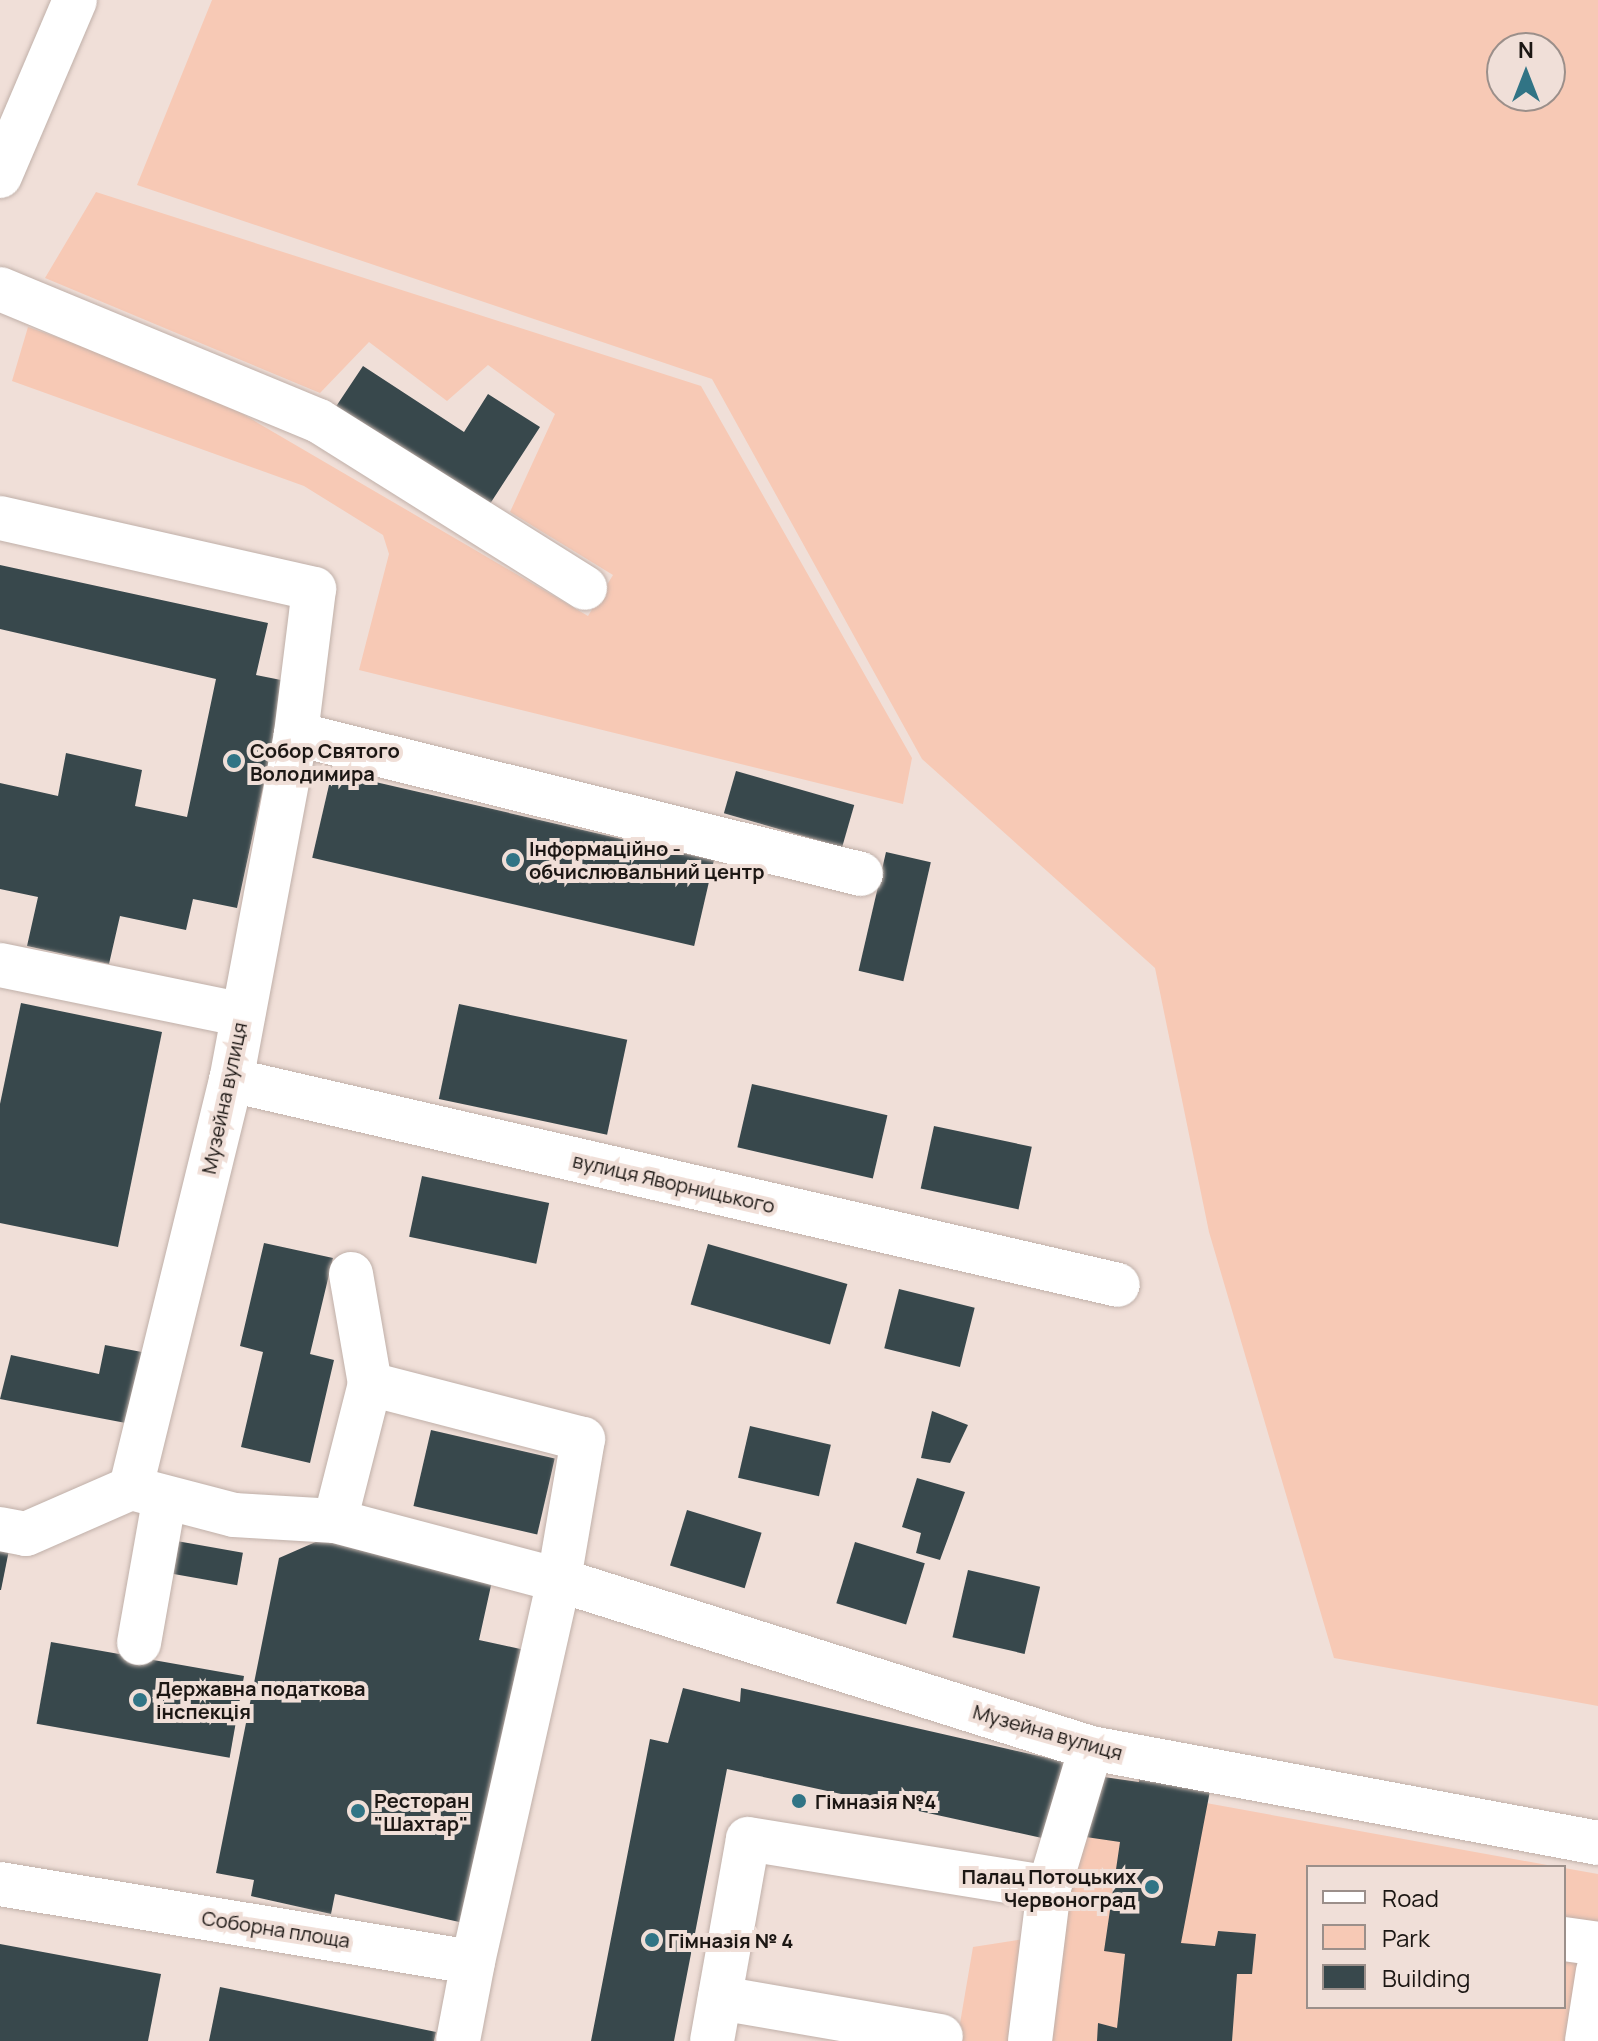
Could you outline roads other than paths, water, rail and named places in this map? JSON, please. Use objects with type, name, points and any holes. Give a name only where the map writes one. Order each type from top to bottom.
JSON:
[{"type":"street","points":[[0,176],[75,0]]},
{"type":"street","points":[[0,289],[319,421],[585,588]]},
{"type":"street","name":"Музейна вулиця","points":[[0,518],[314,589],[296,734],[231,1080],[147,1494],[234,1515],[335,1521],[559,1580],[1091,1748],[1598,1843]]},
{"type":"street","points":[[296,734],[861,874]]},
{"type":"street","points":[[0,965],[243,1015]]},
{"type":"street","name":"вулиця Яворницького","points":[[231,1080],[1118,1285]]},
{"type":"street","points":[[335,1521],[370,1384],[351,1274]]},
{"type":"street","points":[[370,1384],[583,1439],[559,1580],[458,2041]]},
{"type":"street","points":[[0,1529],[26,1534],[147,1494],[139,1643]]},
{"type":"street","points":[[1030,2041],[1049,1888],[1091,1748]]},
{"type":"street","points":[[712,2041],[748,1839],[1049,1888]]},
{"type":"street","name":"Соборна площа","points":[[0,1884],[473,1962]]},
{"type":"street","points":[[1566,1939],[1598,1944]]},
{"type":"street","points":[[1587,2041],[1598,1971]]},
{"type":"street","points":[[720,1998],[941,2036]]},
{"type":"place","name":"Собор Святого Володимира","points":[[234,761]]},
{"type":"place","name":"Інформаційно - обчислювальний центр","points":[[513,860]]},
{"type":"place","name":"Державна податкова інспекція","points":[[140,1700]]},
{"type":"place","name":"Гімназія №4","points":[[799,1801]]},
{"type":"place","name":"Ресторан \"Шахтар\"","points":[[358,1811]]},
{"type":"place","name":"Палац Потоцьких Червоноград","points":[[1152,1887]]},
{"type":"place","name":"Гімназія № 4","points":[[652,1940]]}]
